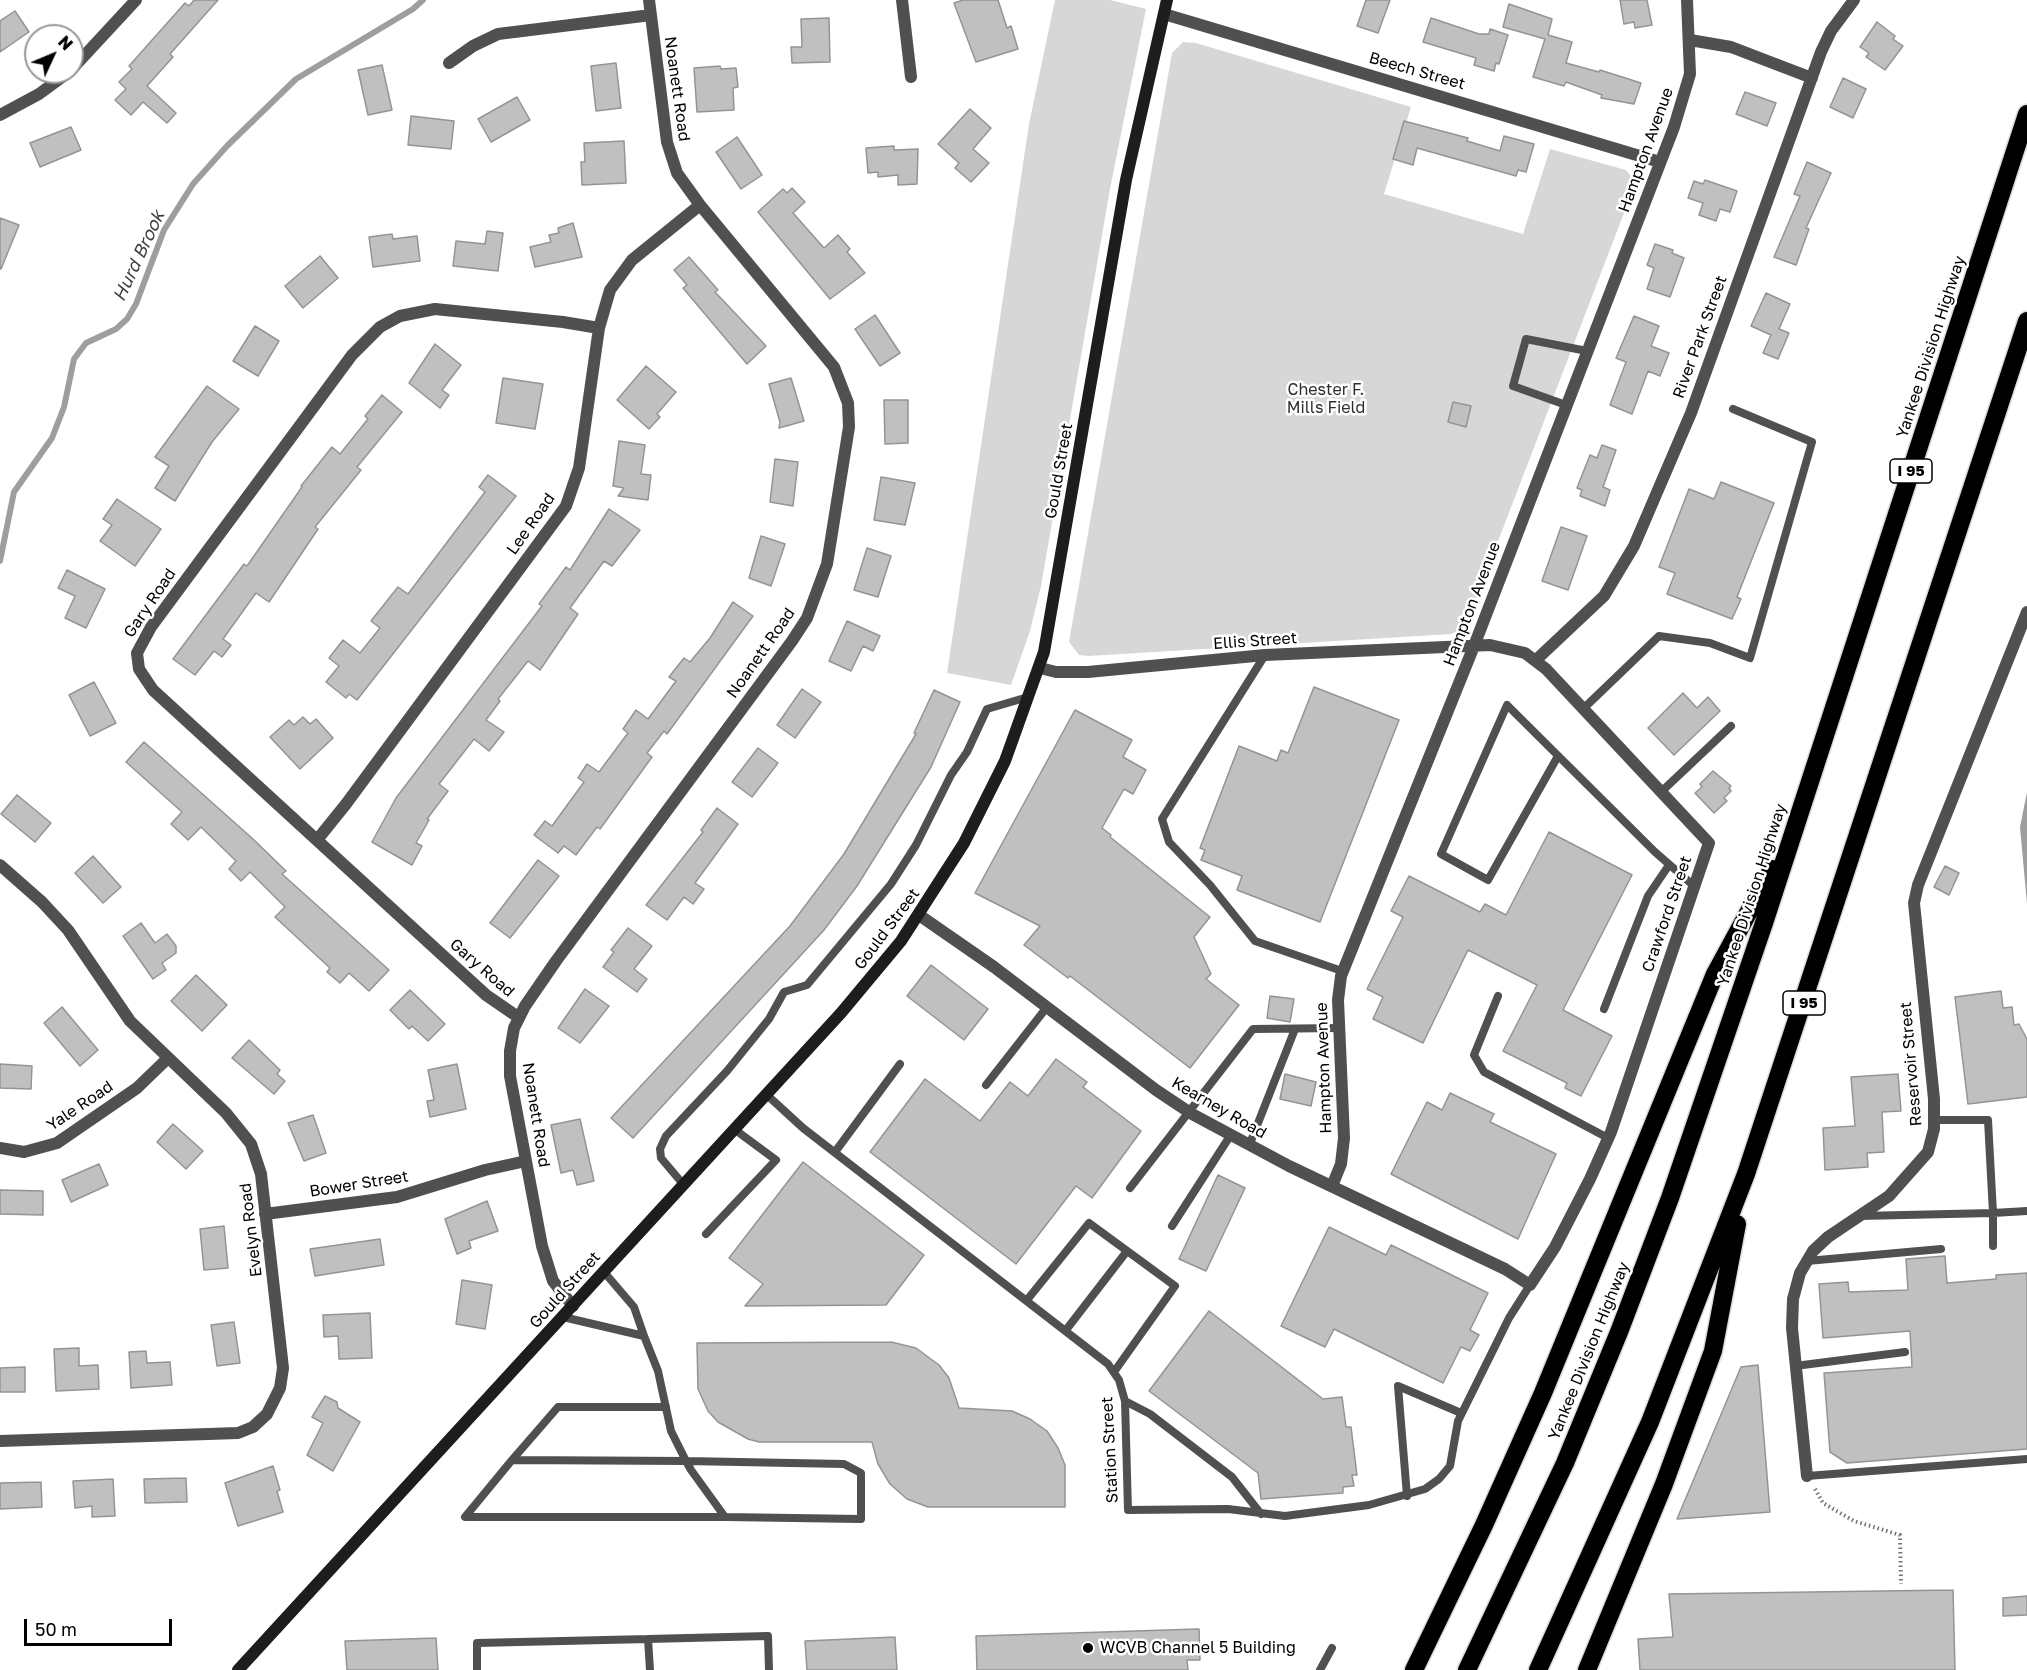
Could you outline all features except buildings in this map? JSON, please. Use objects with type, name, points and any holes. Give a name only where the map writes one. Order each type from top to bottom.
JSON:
[{"type":"highway","name":"Yankee Division Highway","points":[[1467,1670],[1564,1463],[1645,1266],[1711,1081],[1795,828],[2027,114]]},
{"type":"highway","name":"I 95","points":[[1538,1670],[1650,1422],[1746,1174],[2027,321]]},
{"type":"highway","points":[[1414,1670],[1479,1536],[1547,1385],[1715,974],[1795,828]]},
{"type":"highway","points":[[1587,1670],[1664,1484],[1713,1351],[1746,1174]]},
{"type":"main road","name":"Gould Street","points":[[238,1670],[841,1013],[919,915],[953,863],[1005,761],[1040,668],[1125,189],[1167,0]]},
{"type":"street","points":[[84,56],[136,0]]},
{"type":"street","name":"Noanett Road","points":[[573,1306],[559,1290],[548,1271],[526,1161],[510,1076],[510,1051],[518,1017],[560,954],[792,641],[818,594],[827,564],[848,440],[849,415],[845,391],[826,355],[700,205],[677,173],[667,142],[649,0]]},
{"type":"street","points":[[902,0],[911,77]]},
{"type":"street","name":"Hampton Avenue","points":[[1332,1186],[1341,1164],[1344,1138],[1338,1000],[1342,972],[1474,646],[1687,87],[1690,40],[1687,0]]},
{"type":"street","name":"River Park Street","points":[[1536,660],[1604,596],[1634,546],[1690,413],[1812,78],[1831,31],[1854,0]]},
{"type":"street","name":"Beech Street","points":[[1164,14],[1660,162]]},
{"type":"street","points":[[448,63],[473,46],[498,34],[651,15]]},
{"type":"street","points":[[1690,40],[1731,47],[1812,78]]},
{"type":"street","points":[[0,115],[53,84]]},
{"type":"street","name":"Lee Road","points":[[317,840],[566,506],[579,468],[599,328],[610,290],[623,268],[700,205]]},
{"type":"street","name":"Gary Road","points":[[518,1017],[486,995],[153,690],[139,669],[137,653],[140,644],[352,355],[380,327],[400,316],[435,309],[563,322],[599,328]]},
{"type":"street","name":"Reservoir Street","points":[[1807,1476],[1792,1328],[1793,1299],[1807,1261],[1820,1243],[1889,1196],[1920,1163],[1931,1141],[1934,1120],[1914,903],[1918,885],[2027,612]]},
{"type":"street","name":"Ellis Street","points":[[1040,668],[1056,672],[1088,672],[1265,655],[1474,646]]},
{"type":"street","name":"Crawford Street","points":[[1474,646],[1510,648],[1536,660],[1709,843],[1608,1138],[1555,1246],[1530,1286]]},
{"type":"street","name":"Evelyn Road","points":[[0,866],[42,902],[69,930],[121,1009],[167,1059],[226,1113],[246,1136],[258,1163],[283,1368],[276,1398],[261,1421],[245,1431],[230,1434],[0,1441]]},
{"type":"street","name":"Kearney Road","points":[[919,915],[1189,1112],[1250,1146],[1505,1269],[1530,1286]]},
{"type":"street","name":"Yale Road","points":[[0,1148],[24,1152],[57,1143],[137,1088],[167,1059]]},
{"type":"street","name":"Bower Street","points":[[265,1214],[408,1194],[478,1171],[526,1161]]},
{"type":"lane","points":[[1566,405],[1513,386],[1526,339],[1587,351]]},
{"type":"lane","points":[[1583,709],[1659,636],[1710,643],[1750,658],[1812,442],[1733,409]]},
{"type":"lane","points":[[1265,655],[1162,819],[1169,842],[1210,885],[1255,941],[1342,972]]},
{"type":"lane","points":[[683,1184],[661,1158],[660,1149],[666,1136],[734,1062],[773,1013],[784,992],[807,985],[891,884],[916,844],[951,775],[967,752],[987,709],[1028,697]]},
{"type":"lane","points":[[1558,756],[1488,879],[1441,854],[1507,705],[1669,865],[1694,886]]},
{"type":"lane","points":[[1661,792],[1731,726]]},
{"type":"lane","points":[[1604,1009],[1648,896],[1669,865]]},
{"type":"lane","points":[[1498,996],[1474,1055],[1484,1072],[1608,1138]]},
{"type":"lane","points":[[986,1085],[1047,1007]]},
{"type":"lane","points":[[1130,1188],[1253,1029],[1339,1029]]},
{"type":"lane","points":[[1250,1146],[1295,1029]]},
{"type":"lane","points":[[835,1152],[900,1064]]},
{"type":"lane","name":"Station Street","points":[[767,1095],[835,1152],[1102,1357],[1114,1372],[1125,1401],[1128,1510],[1222,1508],[1285,1516],[1369,1505],[1425,1489],[1446,1473],[1452,1459],[1455,1430],[1461,1413],[1516,1305],[1530,1286]]},
{"type":"lane","points":[[1934,1120],[1988,1120],[1993,1246]]},
{"type":"lane","points":[[706,1234],[776,1160],[734,1129]]},
{"type":"lane","points":[[1172,1226],[1230,1136]]},
{"type":"lane","points":[[1860,1216],[2027,1211]]},
{"type":"lane","points":[[1027,1300],[1089,1223],[1175,1286],[1114,1372]]},
{"type":"lane","points":[[1807,1261],[1941,1249]]},
{"type":"lane","points":[[1066,1330],[1127,1251]]},
{"type":"lane","points":[[604,1272],[634,1307],[658,1371],[671,1431],[686,1461],[725,1517]]},
{"type":"lane","points":[[563,1317],[644,1336]]},
{"type":"lane","points":[[1796,1366],[1905,1352]]},
{"type":"lane","points":[[1407,1496],[1398,1386],[1461,1413]]},
{"type":"lane","points":[[1125,1401],[1150,1414],[1232,1477],[1261,1514]]},
{"type":"lane","points":[[512,1460],[844,1464],[861,1473],[861,1519],[465,1517],[512,1460],[558,1407],[666,1407]]},
{"type":"lane","points":[[1807,1476],[2027,1459]]},
{"type":"lane","points":[[477,1670],[477,1643],[768,1636],[769,1670]]},
{"type":"lane","points":[[648,1639],[650,1670]]},
{"type":"lane","points":[[1320,1670],[1332,1648]]},
{"type":"path","points":[[1807,1476],[1823,1503],[1854,1521],[1900,1535],[1901,1584]]},
{"type":"green space","points":[[1055,0],[1110,0],[1146,9],[1110,189],[1041,586],[1030,631],[1011,685],[947,673],[1029,124]]},
{"type":"green space","name":"Chester F. Mills Field","points":[[1183,42],[1196,43],[1411,107],[1384,194],[1523,234],[1550,149],[1626,170],[1634,180],[1634,187],[1467,622],[1458,631],[1451,634],[1088,656],[1079,655],[1069,642],[1172,53]]},
{"type":"shaded area","points":[[2027,792],[2027,904],[2020,827]]},
{"type":"waterway","name":"Hurd Brook","points":[[0,561],[14,492],[52,438],[64,407],[74,359],[86,343],[116,329],[127,319],[136,304],[164,230],[193,184],[227,146],[296,79],[413,9],[423,0]]},
{"type":"place","name":"WCVB Channel 5 Building","points":[[1088,1648]]}]
